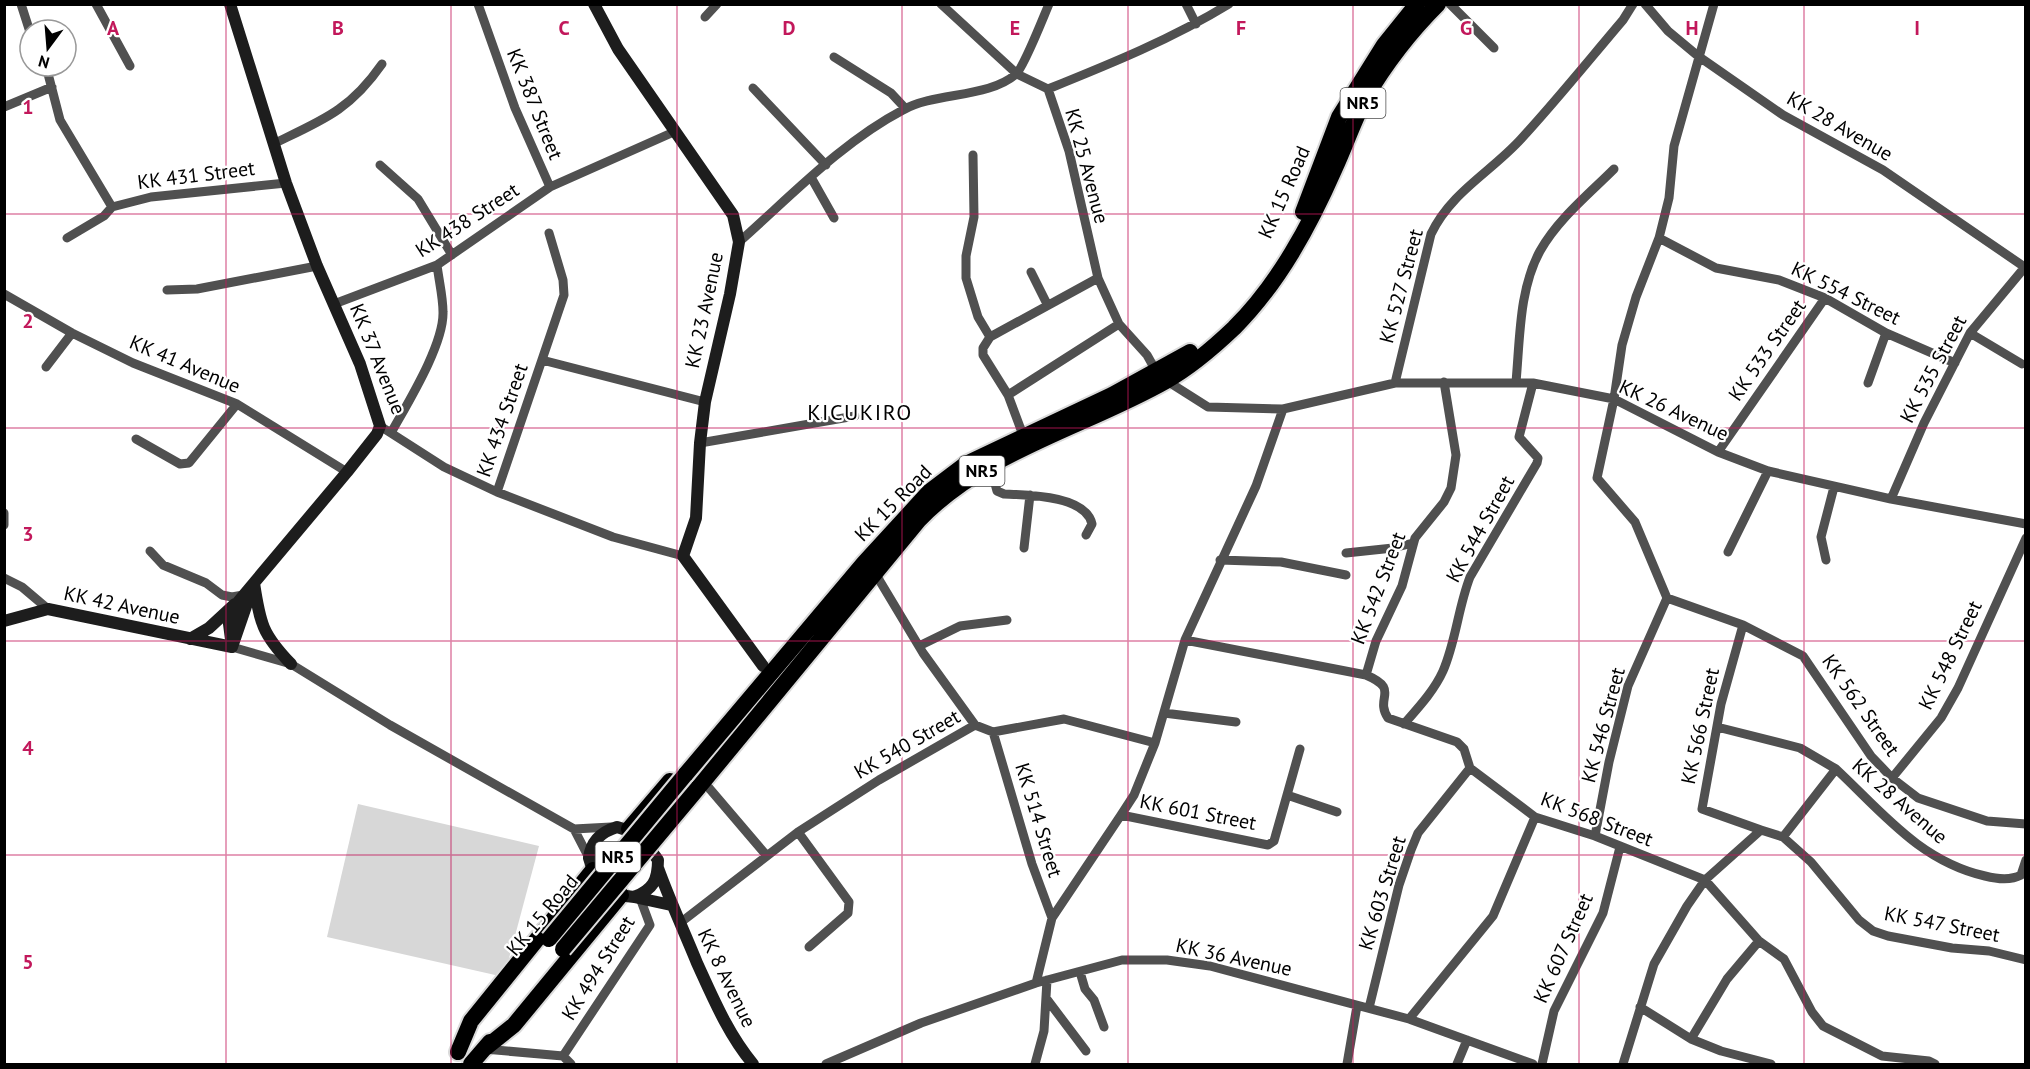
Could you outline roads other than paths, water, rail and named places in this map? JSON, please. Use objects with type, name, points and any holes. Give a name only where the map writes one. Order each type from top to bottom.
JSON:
[{"type":"highway","name":"KK 15 Road","points":[[453,1059],[549,939],[802,635],[929,492],[966,464],[1023,435],[1162,376],[1215,332],[1265,276],[1301,214],[1339,117],[1384,45],[1417,4]]},
{"type":"highway","name":"KK 15 Road","points":[[471,1065],[563,949],[704,788],[812,650],[919,520],[941,498],[990,465],[1209,351],[1265,292],[1312,217],[1366,98],[1392,57],[1438,4]]},
{"type":"highway","points":[[623,828],[764,666],[777,648],[802,635]]},
{"type":"highway","points":[[656,860],[704,788]]},
{"type":"highway","points":[[453,1059],[471,1021],[591,864]]},
{"type":"highway","points":[[484,1049],[514,1025],[632,897]]},
{"type":"main road","name":"KK 37 Avenue","points":[[230,4],[275,144],[285,183],[317,266],[360,364],[380,426]]},
{"type":"main road","name":"KK 23 Avenue","points":[[594,4],[618,49],[733,215],[739,242],[705,402],[700,443],[696,518],[682,556]]},
{"type":"main road","points":[[190,639],[209,628],[241,598],[347,472],[377,434],[380,426]]},
{"type":"main road","points":[[682,556],[764,666]]},
{"type":"main road","points":[[232,647],[254,583]]},
{"type":"main road","points":[[254,583],[260,621],[265,634],[291,664]]},
{"type":"main road","points":[[232,647],[229,624],[241,598]]},
{"type":"main road","name":"KK 42 Avenue","points":[[4,621],[48,609],[232,647]]},
{"type":"main road","points":[[632,897],[651,888],[656,881],[656,860],[645,840],[623,828],[604,831],[598,837],[591,864],[612,891],[632,897],[671,905]]},
{"type":"main road","name":"KK 8 Avenue","points":[[656,860],[671,905],[719,1012],[753,1065]]},
{"type":"street","points":[[96,4],[130,66]]},
{"type":"street","name":"KK 387 Street","points":[[478,4],[515,108],[550,187],[676,131]]},
{"type":"street","points":[[705,17],[717,4]]},
{"type":"street","points":[[739,242],[826,165],[885,120],[905,108],[941,96],[997,84],[1017,74],[1049,4]]},
{"type":"street","points":[[1186,4],[1196,24]]},
{"type":"street","points":[[1048,89],[1118,61],[1196,24],[1229,4]]},
{"type":"street","points":[[1450,4],[1494,48]]},
{"type":"street","name":"KK 527 Street","points":[[1395,383],[1431,234],[1438,220],[1471,182],[1520,140],[1602,45],[1633,4]]},
{"type":"street","name":"KK 28 Avenue","points":[[1645,4],[1668,31],[1698,56],[1783,115],[1883,170],[2025,268]]},
{"type":"street","points":[[1667,598],[1635,522],[1598,478],[1622,345],[1635,297],[1659,238],[1669,198],[1674,146],[1714,4]]},
{"type":"street","name":"KK 25 Avenue","points":[[946,6],[1017,74],[1048,89],[1069,151],[1098,278],[1119,324],[1147,355],[1162,376]]},
{"type":"street","points":[[834,57],[891,93],[905,108]]},
{"type":"street","points":[[275,144],[333,115],[351,102],[382,64]]},
{"type":"street","points":[[49,78],[60,120],[112,207]]},
{"type":"street","points":[[4,107],[52,87]]},
{"type":"street","points":[[753,88],[826,165]]},
{"type":"street","points":[[974,155],[974,217],[966,256],[966,278],[978,317],[990,337]]},
{"type":"street","points":[[380,165],[418,200],[452,255]]},
{"type":"street","points":[[1516,382],[1522,310],[1540,252],[1554,231],[1614,169]]},
{"type":"street","points":[[812,178],[834,218]]},
{"type":"street","name":"KK 431 Street","points":[[67,238],[104,216],[112,207],[151,197],[285,183]]},
{"type":"street","name":"KK 438 Street","points":[[334,304],[437,265],[550,187]]},
{"type":"street","name":"KK 434 Street","points":[[497,492],[564,295],[563,280],[549,233]]},
{"type":"street","name":"KK 554 Street","points":[[1659,238],[1716,268],[1779,280],[1825,298],[1886,333],[1955,363]]},
{"type":"street","points":[[391,434],[426,369],[441,326],[443,314],[437,265]]},
{"type":"street","points":[[166,290],[197,289],[317,266]]},
{"type":"street","name":"KK 535 Street","points":[[1891,499],[1924,423],[1970,333],[2025,268]]},
{"type":"street","points":[[1031,272],[1047,304]]},
{"type":"street","points":[[1023,435],[1008,395],[983,355],[983,348],[990,337],[1098,278]]},
{"type":"street","name":"KK 41 Avenue","points":[[4,294],[72,333],[170,380],[237,404],[347,472]]},
{"type":"street","name":"KK 533 Street","points":[[1718,452],[1825,298]]},
{"type":"street","points":[[1008,395],[1119,324]]},
{"type":"street","points":[[46,367],[72,333]]},
{"type":"street","points":[[1868,383],[1886,333]]},
{"type":"street","points":[[1970,333],[2022,364]]},
{"type":"street","points":[[542,360],[705,402]]},
{"type":"street","name":"KK 26 Avenue","points":[[1162,376],[1208,407],[1283,409],[1395,383],[1533,383],[1614,399],[1718,452],[1768,471],[1891,499],[2025,524]]},
{"type":"street","name":"KK 542 Street","points":[[1366,675],[1376,641],[1402,586],[1413,543],[1451,489],[1456,455],[1444,382]]},
{"type":"street","name":"KK 544 Street","points":[[1404,724],[1442,673],[1453,643],[1470,577],[1537,463],[1538,458],[1519,437],[1533,383]]},
{"type":"street","points":[[136,439],[185,465],[237,404]]},
{"type":"street","points":[[993,732],[1064,719],[1155,743],[1185,640],[1256,486],[1283,409]]},
{"type":"street","points":[[700,443],[855,416]]},
{"type":"street","name":"KK 37 Avenue","points":[[380,426],[444,467],[497,492],[613,537],[682,556]]},
{"type":"street","points":[[990,465],[997,491],[1004,494],[1051,497],[1082,510],[1091,519],[1092,525],[1086,535]]},
{"type":"street","points":[[1728,552],[1768,471]]},
{"type":"street","points":[[1826,560],[1821,537],[1834,487]]},
{"type":"street","points":[[1024,548],[1030,495]]},
{"type":"street","points":[[4,513],[4,525]]},
{"type":"street","name":"KK 548 Street","points":[[1892,778],[1941,718],[1958,688],[2025,538]]},
{"type":"street","points":[[1346,553],[1393,548],[1413,543]]},
{"type":"street","points":[[150,551],[163,565],[206,583],[222,595],[241,598]]},
{"type":"street","points":[[1220,560],[1281,562],[1346,575]]},
{"type":"street","points":[[875,573],[919,646],[975,725]]},
{"type":"street","points":[[4,578],[22,587],[48,609]]},
{"type":"street","name":"KK 562 Street","points":[[1667,598],[1743,625],[1803,656],[1871,756],[1892,778],[1918,798],[1944,809],[1987,821],[2025,824]]},
{"type":"street","name":"KK 546 Street","points":[[1595,836],[1609,762],[1628,686],[1667,598]]},
{"type":"street","points":[[919,646],[960,626],[1008,620]]},
{"type":"street","name":"KK 566 Street","points":[[1743,625],[1721,704],[1702,809],[1761,830]]},
{"type":"street","points":[[1185,640],[1366,675]]},
{"type":"street","points":[[232,647],[291,664],[390,725],[574,829],[623,828]]},
{"type":"street","name":"KK 568 Street","points":[[1366,675],[1385,686],[1385,713],[1388,718],[1457,742],[1464,749],[1470,768],[1535,817],[1595,836],[1705,880]]},
{"type":"street","points":[[1164,713],[1236,722]]},
{"type":"street","name":"KK 540 Street","points":[[680,923],[798,832],[879,780],[975,725],[993,732]]},
{"type":"street","points":[[1718,727],[1800,748],[1836,769]]},
{"type":"street","name":"KK 514 Street","points":[[993,732],[1032,864],[1052,918]]},
{"type":"street","name":"KK 601 Street","points":[[1036,983],[1052,918],[1134,795],[1155,743]]},
{"type":"street","points":[[1300,749],[1287,795],[1337,812]]},
{"type":"street","name":"KK 603 Street","points":[[1369,1008],[1400,885],[1418,833],[1470,768]]},
{"type":"street","name":"KK 28 Avenue","points":[[1783,837],[1836,769],[1915,844],[1948,865],[1967,872],[2006,879],[2021,875],[2025,860]]},
{"type":"street","points":[[704,788],[767,856]]},
{"type":"street","name":"KK 601 Street","points":[[1121,815],[1268,845],[1274,841],[1287,795]]},
{"type":"street","points":[[1409,1019],[1493,916],[1535,817]]},
{"type":"street","points":[[574,829],[591,864]]},
{"type":"street","points":[[1623,1065],[1654,964],[1705,880],[1761,830],[1783,837]]},
{"type":"street","points":[[798,832],[849,902],[850,907],[848,913],[809,947]]},
{"type":"street","name":"KK 547 Street","points":[[1783,837],[1811,862],[1859,920],[1873,931],[1888,936],[1952,948],[1989,951],[2025,960]]},
{"type":"street","name":"KK 607 Street","points":[[1542,1065],[1554,1011],[1603,913],[1620,847]]},
{"type":"street","points":[[1705,880],[1759,941],[1784,959],[1812,1012],[1823,1026],[1882,1056],[1929,1061],[1935,1065]]},
{"type":"street","name":"KK 494 Street","points":[[563,1056],[650,925],[632,897]]},
{"type":"street","points":[[1691,1039],[1727,979],[1759,941]]},
{"type":"street","name":"KK 36 Avenue","points":[[826,1065],[921,1023],[1036,983],[1122,960],[1167,960],[1210,966],[1409,1019],[1533,1065]]},
{"type":"street","points":[[1080,972],[1085,989],[1094,1000],[1104,1027]]},
{"type":"street","points":[[1035,1065],[1044,1031],[1047,980]]},
{"type":"street","points":[[1046,998],[1086,1051]]},
{"type":"street","points":[[1347,1065],[1357,1005]]},
{"type":"street","points":[[1640,1007],[1691,1039],[1721,1051],[1771,1065]]},
{"type":"street","points":[[1457,1065],[1467,1040]]},
{"type":"street","points":[[484,1049],[563,1056],[571,1065]]},
{"type":"district","name":"KICUKIRO","points":[[860,412]]}]
